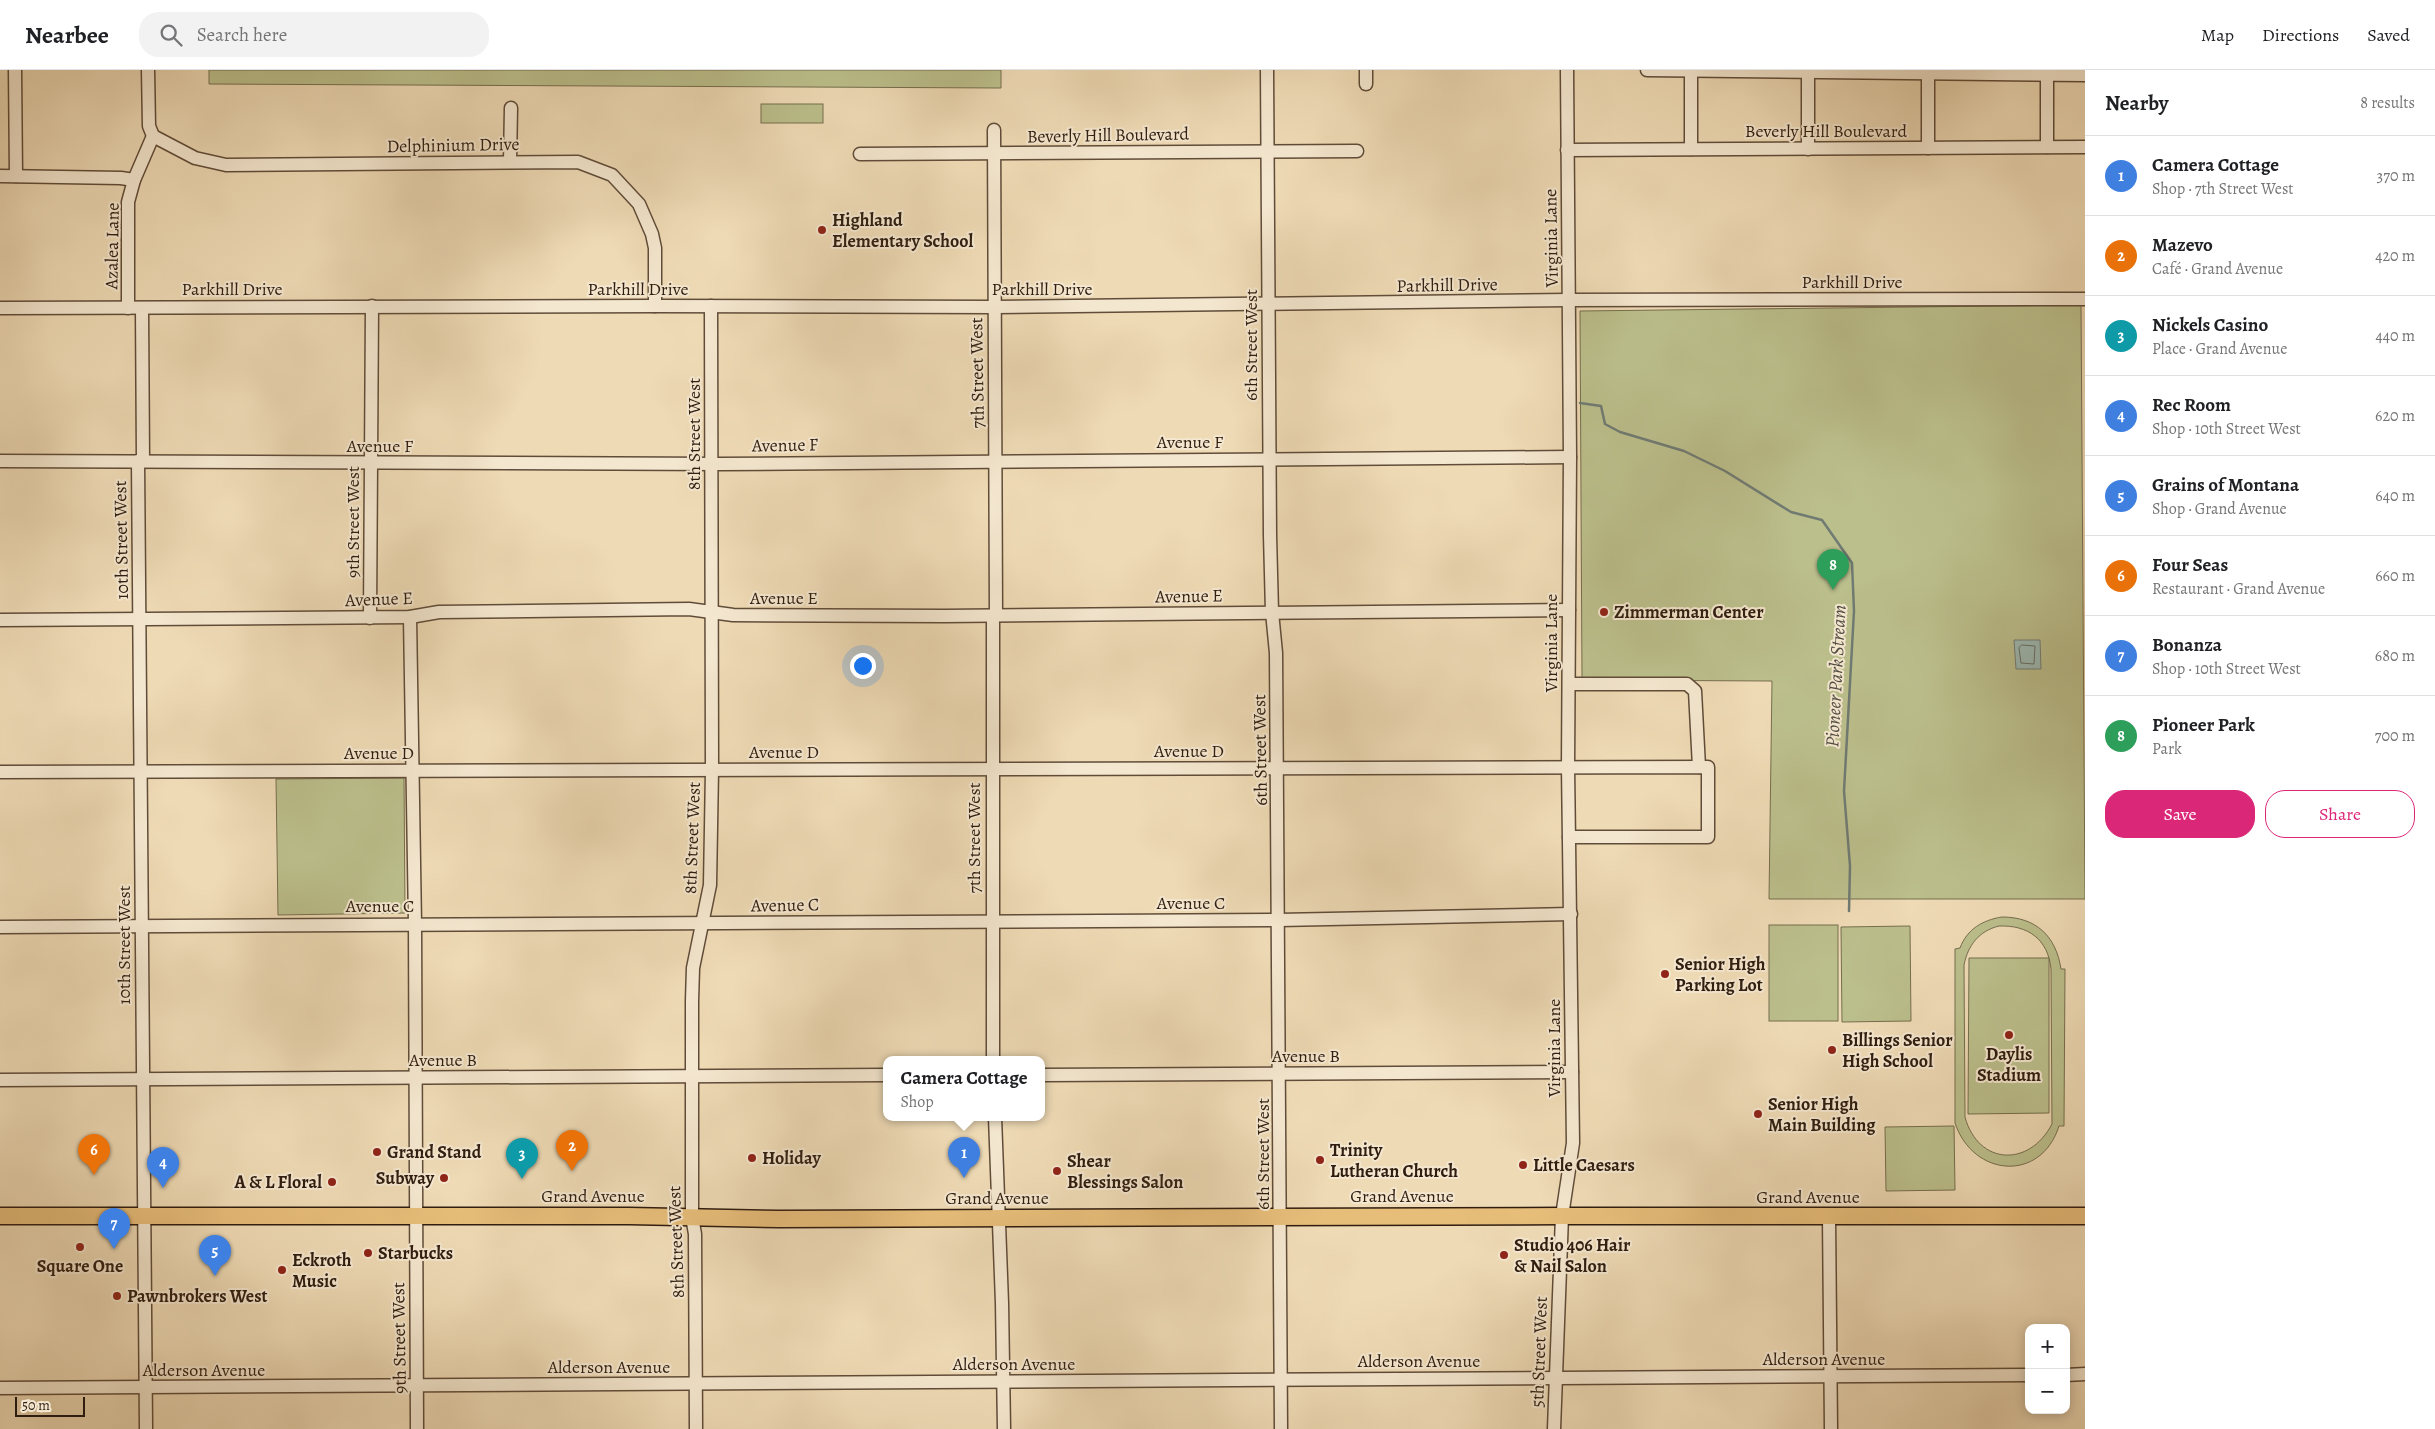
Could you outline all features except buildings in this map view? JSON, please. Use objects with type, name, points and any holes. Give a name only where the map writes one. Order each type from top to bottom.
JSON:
[{"type":"main road","name":"Grand Avenue","points":[[0,1216],[692,1217],[779,1219],[2085,1216]]},
{"type":"street","points":[[15,70],[16,176]]},
{"type":"street","points":[[148,70],[149,126],[153,136]]},
{"type":"street","name":"6th Street West","points":[[1267,70],[1269,458],[1278,768],[1281,1429]]},
{"type":"street","points":[[1366,70],[1366,84]]},
{"type":"street","name":"Virginia Lane","points":[[1562,1216],[1573,1144],[1568,767],[1570,457],[1567,70]]},
{"type":"street","points":[[1647,70],[2047,72],[2085,75]]},
{"type":"street","points":[[1690,70],[1690,149]]},
{"type":"street","points":[[1808,71],[1808,149]]},
{"type":"street","points":[[1928,72],[1928,148]]},
{"type":"street","points":[[2047,72],[2047,148]]},
{"type":"street","points":[[510,161],[511,108]]},
{"type":"street","name":"7th Street West","points":[[993,1056],[992,769],[996,461],[994,130]]},
{"type":"street","name":"Delphinium Drive","points":[[153,136],[195,158],[226,165],[510,161],[578,162],[612,175],[639,204],[652,234],[655,248],[655,306]]},
{"type":"street","name":"Azalea Lane","points":[[128,308],[128,202],[134,180],[153,136]]},
{"type":"street","name":"Beverly Hill Boulevard","points":[[1567,150],[2085,147]]},
{"type":"street","name":"Beverly Hill Boulevard","points":[[860,154],[1357,150]]},
{"type":"street","points":[[0,176],[121,178],[134,180]]},
{"type":"street","name":"Parkhill Drive","points":[[0,308],[372,306],[994,307],[1569,300],[2085,298]]},
{"type":"street","name":"9th Street West","points":[[370,618],[372,306]]},
{"type":"street","name":"8th Street West","points":[[696,1429],[695,1234],[692,1217],[693,968],[710,885],[712,770],[711,306]]},
{"type":"street","name":"10th Street West","points":[[142,308],[139,620],[146,1429]]},
{"type":"street","name":"Avenue F","points":[[0,461],[711,464],[1570,457]]},
{"type":"street","name":"Avenue E","points":[[0,620],[370,618],[410,617],[439,612],[689,609],[733,615],[994,616],[1569,610]]},
{"type":"street","name":"9th Street West","points":[[410,617],[415,924],[417,1429]]},
{"type":"street","points":[[1568,684],[1687,684],[1695,691],[1708,837],[1569,838]]},
{"type":"street","name":"Avenue D","points":[[0,772],[1703,767]]},
{"type":"street","name":"Avenue C","points":[[0,927],[992,920],[1279,920],[1571,914]]},
{"type":"street","name":"Avenue B","points":[[1045,1075],[1572,1072]]},
{"type":"street","name":"Avenue B","points":[[0,1080],[883,1076]]},
{"type":"street","points":[[995,1121],[1004,1429]]},
{"type":"street","name":"5th Street West","points":[[1554,1429],[1562,1216]]},
{"type":"street","points":[[1829,1217],[1831,1429]]},
{"type":"street","points":[[2070,1374],[2085,1374]]},
{"type":"street","name":"Alderson Avenue","points":[[0,1388],[2025,1375]]},
{"type":"green space","points":[[209,70],[1001,70],[1001,88],[209,84]]},
{"type":"green space","points":[[761,104],[823,104],[823,123],[761,123]]},
{"type":"green space","points":[[2081,305],[2085,899],[1769,899],[1772,681],[1582,680],[1580,311]]},
{"type":"green space","points":[[404,778],[405,913],[278,915],[276,779]]},
{"type":"green space","points":[[2002,917],[2025,920],[2042,931],[2054,947],[2061,969],[2065,969],[2064,1126],[2059,1126],[2050,1144],[2038,1157],[2023,1164],[2007,1166],[1991,1163],[1976,1154],[1964,1141],[1955,1123],[1955,949],[1960,948],[1963,941],[1976,926],[1988,920]],"holes":[[[2009,926],[2027,931],[2035,936],[2046,949],[2049,958],[2051,969],[2052,1124],[2042,1138],[2031,1148],[2018,1154],[2005,1155],[1992,1152],[1981,1145],[1972,1133],[1965,1117],[1964,965],[1968,951],[1980,935],[1992,928]]]},
{"type":"green space","points":[[1769,925],[1838,925],[1838,1021],[1769,1021]]},
{"type":"green space","points":[[1910,926],[1911,1021],[1842,1022],[1841,927]]},
{"type":"green space","name":"Daylis Stadium","points":[[1969,958],[2049,958],[2049,1113],[1968,1114]]},
{"type":"green space","points":[[1954,1126],[1955,1190],[1886,1191],[1885,1127]]},
{"type":"water","points":[[2014,640],[2040,640],[2041,669],[2016,669]]},
{"type":"waterway","name":"Pioneer Park Stream","points":[[1580,403],[1601,406],[1605,424],[1620,432],[1684,451],[1725,471],[1791,512],[1822,520],[1852,563],[1854,611],[1844,791],[1850,866],[1849,911]]},
{"type":"place","name":"Highland Elementary School","points":[[822,230]]},
{"type":"place","name":"Pioneer Park","points":[[1833,590]]},
{"type":"place","name":"Zimmerman Center","points":[[1604,612]]},
{"type":"place","name":"Senior High Parking Lot","points":[[1665,974]]},
{"type":"place","name":"Daylis Stadium","points":[[2009,1035]]},
{"type":"place","name":"Billings Senior High School","points":[[1832,1050]]},
{"type":"place","name":"Senior High Main Building","points":[[1758,1114]]},
{"type":"place","name":"Grand Stand","points":[[377,1152]]},
{"type":"place","name":"Holiday","points":[[752,1158]]},
{"type":"place","name":"Trinity Lutheran Church","points":[[1320,1160]]},
{"type":"place","name":"Little Caesars","points":[[1523,1165]]},
{"type":"place","name":"Mazevo","points":[[572,1171]]},
{"type":"place","name":"Shear Blessings Salon","points":[[1057,1171]]},
{"type":"place","name":"Four Seas","points":[[94,1175]]},
{"type":"place","name":"Subway","points":[[444,1178]]},
{"type":"place","name":"Camera Cottage","points":[[964,1178]]},
{"type":"place","name":"Nickels Casino","points":[[522,1179]]},
{"type":"place","name":"A & L Floral","points":[[332,1182]]},
{"type":"place","name":"Rec Room","points":[[163,1188]]},
{"type":"place","name":"Square One","points":[[80,1247]]},
{"type":"place","name":"Bonanza","points":[[114,1249]]},
{"type":"place","name":"Starbucks","points":[[368,1253]]},
{"type":"place","name":"Studio 406 Hair & Nail Salon","points":[[1504,1255]]},
{"type":"place","name":"Eckroth Music","points":[[282,1270]]},
{"type":"place","name":"Grains of Montana","points":[[215,1276]]},
{"type":"place","name":"Pawnbrokers West","points":[[117,1296]]}]
